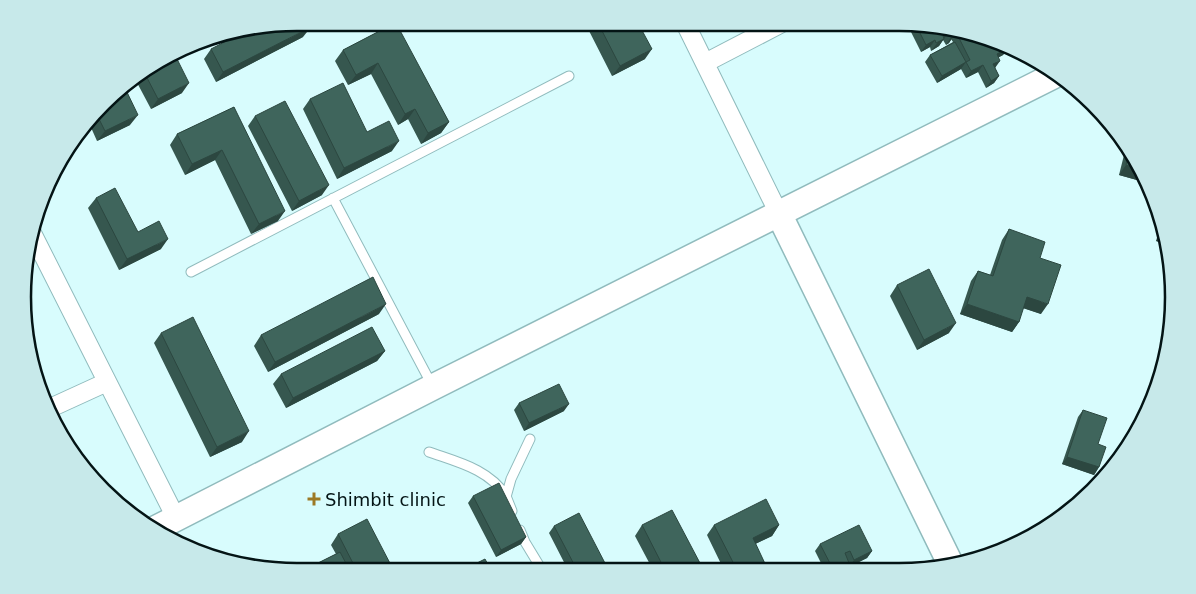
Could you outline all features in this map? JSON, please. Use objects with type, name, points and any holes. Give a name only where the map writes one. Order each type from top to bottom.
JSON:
[{"type":"street","points":[[689,31],[948,558]]},
{"type":"street","points":[[705,63],[767,31]]},
{"type":"street","points":[[37,242],[107,382],[166,523],[1049,78]]},
{"type":"street","points":[[55,406],[107,382]]},
{"type":"lane","points":[[191,272],[569,76]]},
{"type":"lane","points":[[333,198],[433,387]]},
{"type":"lane","points":[[506,497],[511,479],[530,439]]},
{"type":"lane","points":[[429,452],[479,470],[496,483],[506,497],[526,542],[538,563]]},
{"type":"building","points":[[303,31],[223,72],[211,49],[229,40],[245,36]]},
{"type":"building","points":[[380,31],[400,31],[449,122],[428,133],[415,109],[405,114],[378,63],[356,75],[343,50]]},
{"type":"building","points":[[602,31],[642,31],[652,49],[620,66]]},
{"type":"building","points":[[920,32],[944,35],[944,39],[936,43],[935,40],[926,45]]},
{"type":"building","points":[[959,38],[1002,51],[997,54],[1000,61],[993,64],[999,76],[991,81],[983,65],[971,71],[966,62],[970,60]]},
{"type":"building","points":[[955,42],[966,62],[942,76],[930,55]]},
{"type":"building","points":[[177,60],[189,83],[158,99],[147,78]]},
{"type":"building","points":[[343,83],[367,132],[389,121],[399,141],[344,168],[310,99]]},
{"type":"building","points":[[127,93],[138,115],[105,131],[99,120]]},
{"type":"building","points":[[285,101],[329,185],[299,201],[255,116]]},
{"type":"building","points":[[234,107],[285,211],[259,224],[222,150],[192,164],[177,134]]},
{"type":"building","points":[[115,188],[138,232],[159,221],[168,239],[127,259],[96,198]]},
{"type":"building","points":[[1009,229],[1045,242],[1040,258],[1061,265],[1048,304],[1027,297],[1019,322],[967,304],[978,271],[993,276]]},
{"type":"building","points":[[929,269],[956,323],[924,340],[897,285]]},
{"type":"building","points":[[373,277],[386,304],[275,362],[261,335]]},
{"type":"building","points":[[193,317],[249,431],[217,447],[161,333]]},
{"type":"building","points":[[372,327],[385,351],[293,398],[281,374]]},
{"type":"building","points":[[559,384],[569,404],[529,423],[519,403]]},
{"type":"building","points":[[1083,410],[1107,418],[1098,444],[1106,447],[1099,467],[1067,457]]},
{"type":"building","points":[[499,483],[526,537],[501,550],[473,496]]},
{"type":"building","points":[[766,499],[779,525],[753,538],[765,563],[733,563],[714,525]]},
{"type":"building","points":[[672,510],[700,563],[661,563],[642,525]]},
{"type":"building","points":[[579,513],[605,563],[573,563],[554,526]]},
{"type":"building","points":[[367,519],[390,563],[353,563],[338,534]]},
{"type":"building","points":[[859,525],[872,551],[854,560],[850,551],[845,553],[849,563],[830,563],[820,544]]},
{"type":"building","points":[[340,552],[346,563],[318,563]]},
{"type":"building","points":[[485,559],[487,563],[477,563]]},
{"type":"place","name":"Shimbit clinic","points":[[314,499]]}]
